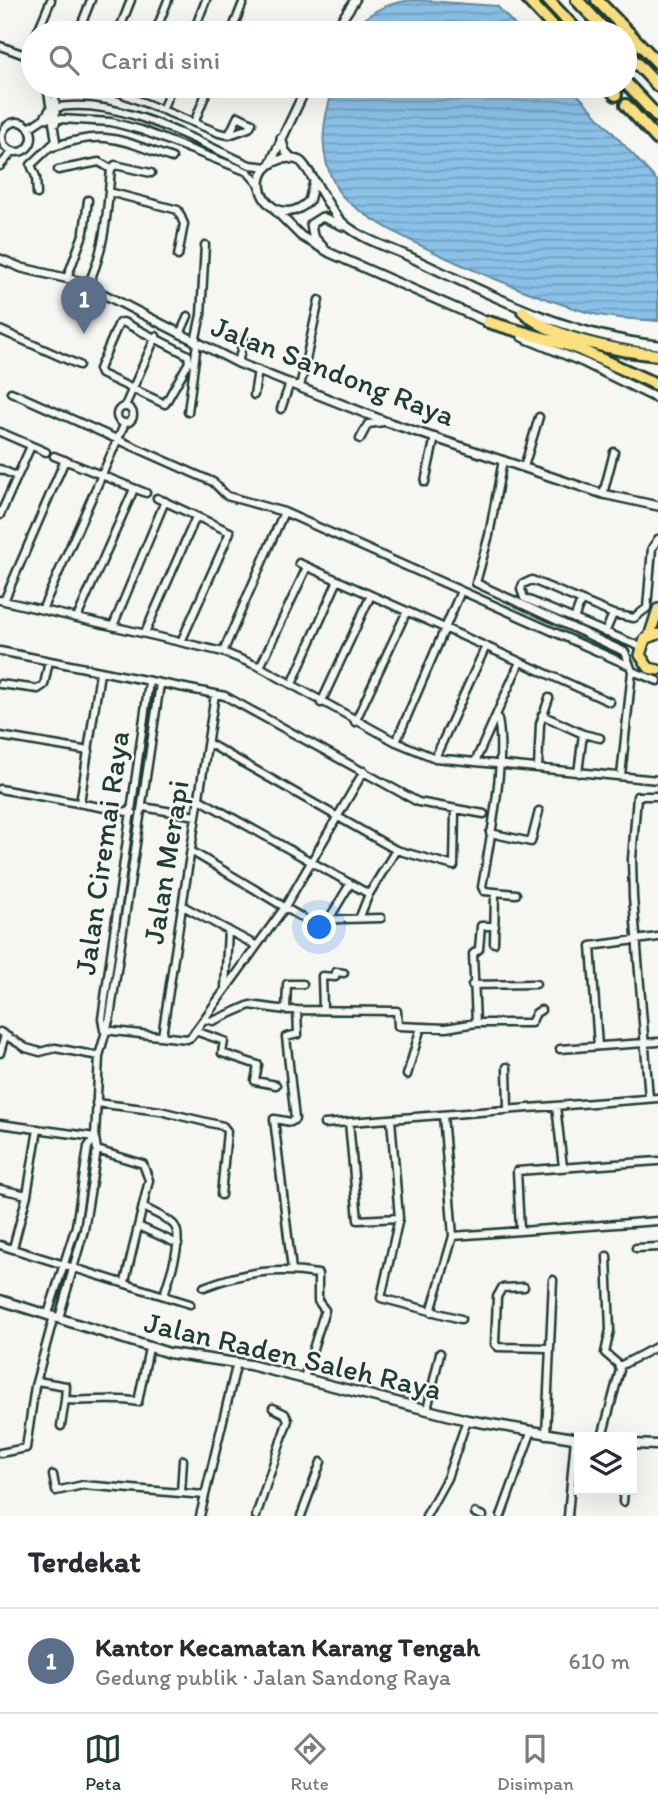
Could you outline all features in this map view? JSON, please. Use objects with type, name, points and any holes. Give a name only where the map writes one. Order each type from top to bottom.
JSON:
[{"type":"highway","points":[[528,0],[548,21]]},
{"type":"highway","points":[[548,0],[568,21]]},
{"type":"highway","points":[[577,0],[597,21]]},
{"type":"highway","points":[[597,0],[617,21]]},
{"type":"highway","points":[[637,41],[658,63]]},
{"type":"highway","points":[[637,64],[658,86]]},
{"type":"highway","points":[[637,95],[658,117]]},
{"type":"highway","points":[[626,106],[658,140]]},
{"type":"highway","points":[[523,311],[548,329],[631,352],[658,353]]},
{"type":"highway","points":[[488,322],[574,347],[655,383]]},
{"type":"main road","points":[[658,609],[653,635],[640,647],[643,663],[658,670]]},
{"type":"main road","name":"Jalan Raden Saleh Raya","points":[[0,1300],[149,1348],[237,1362],[467,1420],[531,1433],[574,1438]]},
{"type":"main road","points":[[637,1444],[658,1446]]},
{"type":"street","points":[[42,21],[51,0]]},
{"type":"street","points":[[83,21],[91,0]]},
{"type":"street","points":[[123,21],[131,0]]},
{"type":"street","points":[[160,21],[168,0]]},
{"type":"street","points":[[198,21],[206,0]]},
{"type":"street","points":[[236,21],[244,0]]},
{"type":"street","points":[[341,21],[355,0]]},
{"type":"street","points":[[0,46],[21,54]]},
{"type":"street","points":[[50,98],[52,121]]},
{"type":"street","points":[[53,147],[54,98]]},
{"type":"street","points":[[135,98],[229,135]]},
{"type":"street","points":[[162,110],[167,98]]},
{"type":"street","points":[[194,123],[204,98]]},
{"type":"street","points":[[260,186],[301,98]]},
{"type":"street","points":[[53,108],[78,105],[112,109],[254,167],[269,165],[280,159],[292,159]]},
{"type":"street","points":[[29,128],[52,121],[79,118],[111,122],[141,130],[248,172],[260,186],[264,199],[301,236],[330,253],[585,363],[658,399]]},
{"type":"street","points":[[17,121],[29,128],[32,135],[27,148],[13,151],[2,149],[5,127],[17,121]]},
{"type":"street","points":[[37,194],[36,177],[31,165],[53,147],[83,136],[110,137],[172,158]]},
{"type":"street","points":[[281,137],[285,151],[292,159],[306,166],[324,202],[346,227]]},
{"type":"street","points":[[0,166],[13,151]]},
{"type":"street","points":[[214,160],[219,151]]},
{"type":"street","points":[[58,170],[99,162],[111,169]]},
{"type":"street","points":[[87,287],[100,260],[107,228],[111,169],[115,165],[151,173]]},
{"type":"street","points":[[274,208],[293,211],[302,207],[313,192],[314,182]]},
{"type":"street","points":[[109,192],[178,210],[184,224],[178,256]]},
{"type":"street","points":[[67,278],[84,232],[88,200]]},
{"type":"street","points":[[330,253],[313,236],[311,224],[322,217],[523,311]]},
{"type":"street","points":[[188,412],[201,315],[205,245]]},
{"type":"street","name":"Jalan Sandong Raya","points":[[0,258],[22,268],[67,278],[238,363],[387,422],[603,494],[658,506]]},
{"type":"street","points":[[300,387],[319,300]]},
{"type":"street","points":[[180,334],[188,316]]},
{"type":"street","points":[[119,323],[156,336],[188,355],[189,362],[165,404],[132,391],[101,374],[99,369],[119,323]]},
{"type":"street","points":[[0,330],[79,365]]},
{"type":"street","points":[[125,423],[117,418],[117,413],[125,406],[156,336]]},
{"type":"street","points":[[238,363],[244,338]]},
{"type":"street","points":[[254,395],[258,370]]},
{"type":"street","points":[[281,409],[290,383]]},
{"type":"street","points":[[11,392],[213,482],[227,496],[284,512],[658,681]]},
{"type":"street","points":[[42,610],[125,423],[134,415],[125,406]]},
{"type":"street","points":[[524,467],[538,416]]},
{"type":"street","points":[[360,439],[368,424],[387,422]]},
{"type":"street","points":[[0,432],[46,452]]},
{"type":"street","points":[[425,482],[435,437]]},
{"type":"street","points":[[0,515],[32,446]]},
{"type":"street","points":[[603,494],[614,452]]},
{"type":"street","points":[[54,456],[146,493]]},
{"type":"street","points":[[65,460],[2,601],[223,652],[260,667],[355,722],[435,758],[658,780]]},
{"type":"street","points":[[503,460],[489,535],[475,583],[625,652],[630,668],[621,776]]},
{"type":"street","points":[[0,469],[16,476]]},
{"type":"street","points":[[77,618],[134,489]]},
{"type":"street","points":[[157,498],[240,537]]},
{"type":"street","points":[[113,626],[165,501]]},
{"type":"street","points":[[223,652],[284,512]]},
{"type":"street","points":[[145,633],[196,517]]},
{"type":"street","points":[[181,642],[230,532]]},
{"type":"street","points":[[640,647],[524,598],[521,589],[523,584],[532,580],[613,614],[634,618],[647,608],[652,548],[658,539]]},
{"type":"street","points":[[299,563],[610,702]]},
{"type":"street","points":[[260,667],[307,567]]},
{"type":"street","points":[[292,684],[338,580]]},
{"type":"street","points":[[396,742],[447,629],[461,591]]},
{"type":"street","points":[[321,703],[370,595]]},
{"type":"street","points":[[574,619],[582,601]]},
{"type":"street","points":[[355,722],[407,611]]},
{"type":"street","points":[[605,633],[613,614]]},
{"type":"street","points":[[435,758],[486,646]]},
{"type":"street","points":[[0,651],[225,696],[418,802],[484,814]]},
{"type":"street","points":[[0,684],[38,688],[44,685],[49,661]]},
{"type":"street","points":[[475,762],[520,662]]},
{"type":"street","points":[[80,803],[100,673]]},
{"type":"street","name":"Jalan Ciremai Raya","points":[[104,1030],[102,1019],[149,682]]},
{"type":"street","name":"Jalan Ciremai Raya","points":[[53,1316],[73,1270],[87,1215],[97,1150],[94,1137],[99,1056],[104,1030],[110,1017],[160,684]]},
{"type":"street","name":"Jalan Merapi","points":[[162,1036],[215,694]]},
{"type":"street","points":[[538,768],[542,715],[549,698]]},
{"type":"street","points":[[542,715],[583,734],[600,738]]},
{"type":"street","points":[[498,716],[501,728],[500,765],[482,887],[484,891],[495,894],[516,894]]},
{"type":"street","points":[[578,773],[583,734]]},
{"type":"street","points":[[0,736],[89,751]]},
{"type":"street","points":[[208,743],[335,818],[396,850],[454,866],[455,810]]},
{"type":"street","points":[[141,747],[151,749]]},
{"type":"street","points":[[104,1030],[187,1039],[195,1031],[285,907],[363,771]]},
{"type":"street","points":[[0,789],[131,813],[142,811],[196,816]]},
{"type":"street","points":[[649,1098],[632,859],[637,796],[658,796]]},
{"type":"street","points":[[199,799],[369,894]]},
{"type":"street","points":[[490,833],[531,842],[539,811]]},
{"type":"street","points":[[359,919],[369,894],[396,850]]},
{"type":"street","points":[[191,851],[306,920],[381,918]]},
{"type":"street","points":[[329,919],[350,884]]},
{"type":"street","points":[[120,888],[129,890]]},
{"type":"street","points":[[494,943],[495,894]]},
{"type":"street","points":[[183,906],[257,946]]},
{"type":"street","points":[[476,1023],[472,985],[473,954],[479,949],[481,926],[495,926]]},
{"type":"street","points":[[225,988],[228,930]]},
{"type":"street","points":[[598,1046],[590,950],[599,943],[658,937]]},
{"type":"street","points":[[323,1009],[322,976],[335,977],[336,972],[344,972]]},
{"type":"street","points":[[286,1010],[287,984],[303,984]]},
{"type":"street","points":[[472,985],[536,984]]},
{"type":"street","points":[[204,1019],[213,1021],[250,1004],[286,1010],[397,1011],[398,1026],[446,1028],[476,1023],[531,1023],[536,1013],[541,1010]]},
{"type":"street","points":[[292,1270],[274,1119],[291,1122],[295,1119],[286,1037],[298,1034],[297,1010]]},
{"type":"street","points":[[407,1075],[421,1027]]},
{"type":"street","points":[[195,1031],[224,1041],[222,1053],[258,1065],[255,1080],[276,1084]]},
{"type":"street","points":[[0,1053],[2,1033],[26,1048],[40,1052],[55,1048],[99,1056]]},
{"type":"street","points":[[560,1049],[658,1042]]},
{"type":"street","points":[[507,1067],[508,1110]]},
{"type":"street","points":[[324,1124],[658,1097]]},
{"type":"street","points":[[96,1103],[160,1111],[223,1126],[227,1131],[220,1195]]},
{"type":"street","points":[[556,1106],[563,1167]]},
{"type":"street","points":[[431,1312],[453,1236],[443,1115]]},
{"type":"street","points":[[391,1119],[399,1219],[381,1298],[461,1319]]},
{"type":"street","points":[[349,1122],[358,1220],[399,1219]]},
{"type":"street","points":[[0,1124],[94,1137]]},
{"type":"street","points":[[13,1248],[27,1195],[38,1129]]},
{"type":"street","name":"Jalan Ciremai Raya","points":[[53,1316],[78,1213],[88,1147],[94,1137]]},
{"type":"street","points":[[97,1150],[143,1164],[149,1180],[125,1282]]},
{"type":"street","points":[[520,1230],[517,1171],[658,1161]]},
{"type":"street","points":[[0,1189],[27,1195]]},
{"type":"street","points":[[143,1207],[174,1224],[178,1244],[164,1295]]},
{"type":"street","points":[[78,1213],[87,1215]]},
{"type":"street","points":[[453,1236],[658,1221]]},
{"type":"street","points":[[138,1226],[178,1244]]},
{"type":"street","points":[[0,1245],[73,1270],[125,1282],[190,1304]]},
{"type":"street","points":[[636,1248],[658,1247]]},
{"type":"street","points":[[607,1256],[610,1330],[605,1353],[620,1366]]},
{"type":"street","points":[[204,1287],[235,1275],[292,1270],[318,1274],[317,1301],[325,1310],[304,1378]]},
{"type":"street","points":[[546,1434],[553,1280]]},
{"type":"street","points":[[524,1287],[502,1288],[497,1297],[495,1343],[498,1348],[548,1348]]},
{"type":"street","points":[[0,1453],[25,1450],[37,1381],[53,1316]]},
{"type":"street","points":[[603,1432],[620,1366],[658,1346]]},
{"type":"street","points":[[65,1400],[102,1403],[120,1399],[138,1402],[149,1348]]},
{"type":"street","points":[[427,1410],[440,1353]]},
{"type":"street","points":[[200,1516],[237,1362]]},
{"type":"street","points":[[37,1381],[66,1386],[61,1426]]},
{"type":"street","points":[[256,1516],[288,1420],[285,1414],[273,1408]]},
{"type":"street","points":[[426,1516],[441,1491],[467,1420]]},
{"type":"street","points":[[501,1516],[531,1433]]},
{"type":"street","points":[[181,1493],[183,1461]]},
{"type":"street","points":[[301,1516],[321,1462]]},
{"type":"street","points":[[568,1516],[574,1464]]},
{"type":"street","points":[[53,1475],[56,1491],[83,1485],[205,1495]]},
{"type":"street","points":[[623,1502],[624,1495]]},
{"type":"street","points":[[475,1513],[484,1516]]},
{"type":"water","points":[[414,0],[497,6],[511,21],[363,21],[379,9]]},
{"type":"water","points":[[331,98],[581,98],[658,182],[658,321],[599,315],[541,297],[458,263],[381,224],[353,205],[337,189],[326,163],[324,150]]},
{"type":"place","name":"Kantor Kecamatan Karang Tengah","points":[[84,334]]}]
